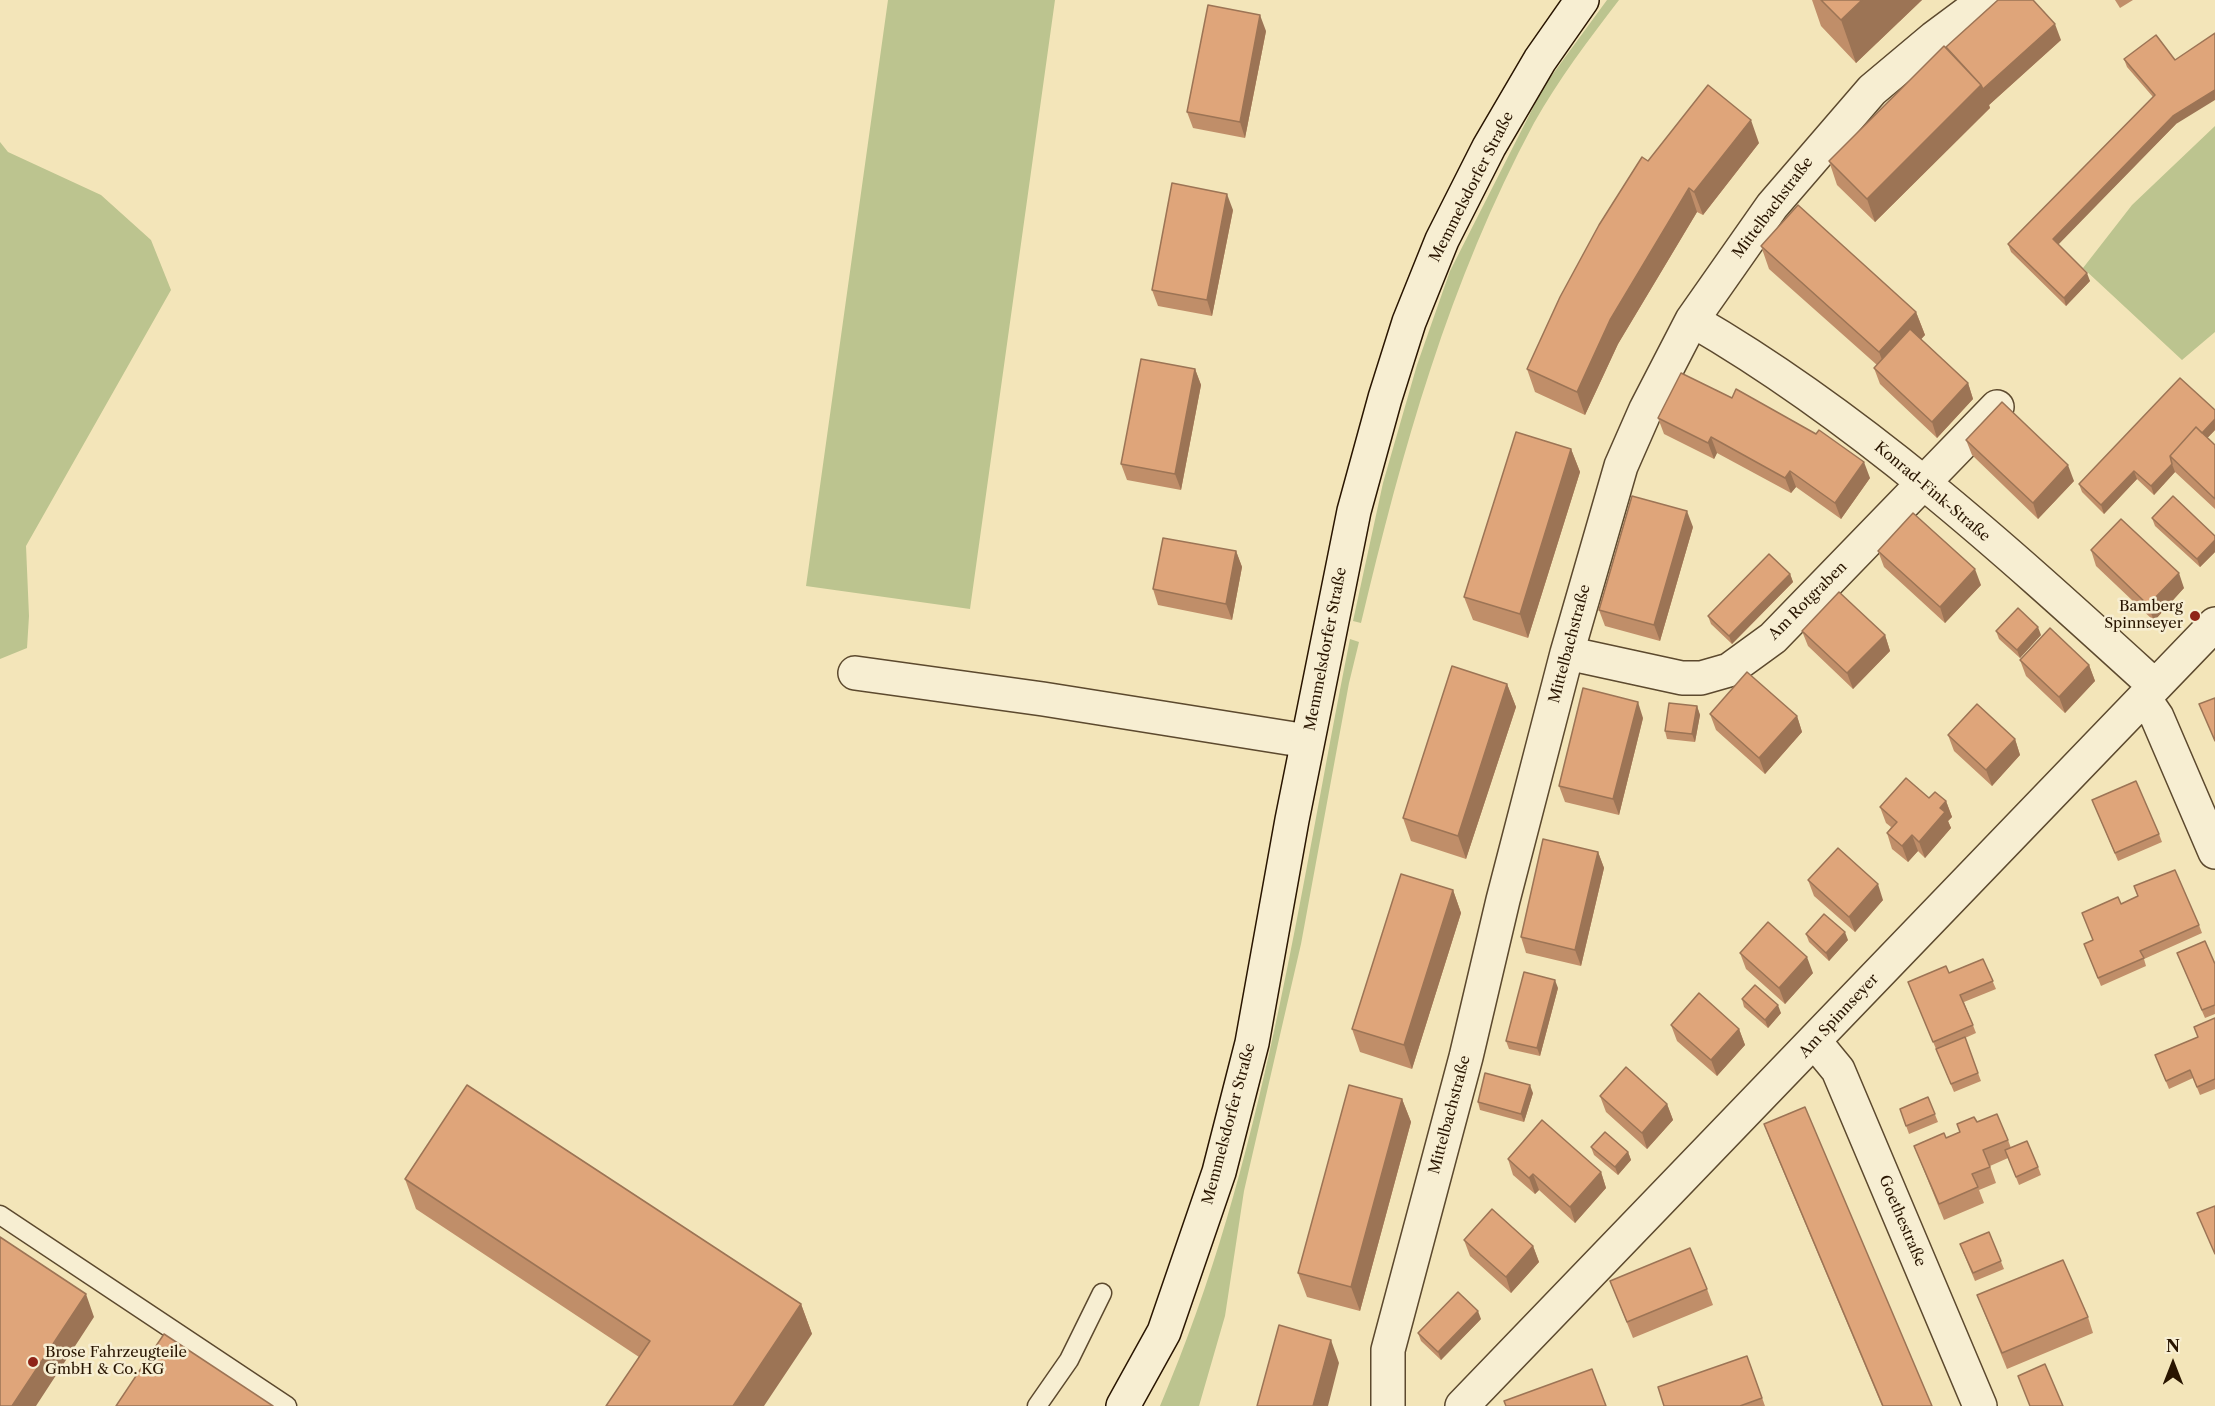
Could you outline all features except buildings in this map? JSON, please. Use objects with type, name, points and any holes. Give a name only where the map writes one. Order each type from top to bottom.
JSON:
[{"type":"street","name":"Memmelsdorfer Straße","points":[[1123,1406],[1164,1332],[1219,1172],[1252,1043],[1307,741],[1354,511],[1385,398],[1409,322],[1442,240],[1489,147],[1540,60],[1582,0]]},
{"type":"street","name":"Mittelbachstraße","points":[[1388,1406],[1388,1350],[1466,1057],[1503,900],[1567,653],[1621,466],[1646,409],[1692,320],[1772,206],[1864,98],[1934,38],[1985,0]]},
{"type":"street","name":"Konrad-Fink-Straße","points":[[1692,320],[1748,353],[1830,409],[1924,482],[2149,692],[2157,717],[2215,852]]},
{"type":"street","name":"Am Rotgraben","points":[[1567,653],[1682,678],[1701,678],[1730,670],[1773,638],[1997,407]]},
{"type":"street","name":"Am Spinnseyer","points":[[1462,1406],[2215,624]]},
{"type":"street","points":[[855,673],[1043,699],[1307,741]]},
{"type":"street","name":"Goethestraße","points":[[1815,1042],[1838,1070],[1980,1406]]},
{"type":"street","name":"Memmelsdorfer Straße","points":[[1150,1406],[1157,1383],[1164,1332]]},
{"type":"lane","points":[[0,1215],[287,1406]]},
{"type":"lane","points":[[1037,1406],[1069,1360],[1102,1293]]},
{"type":"green space","points":[[888,0],[1055,0],[970,609],[806,586]]},
{"type":"green space","points":[[1607,0],[1619,0],[1574,60],[1543,107],[1504,183],[1477,243],[1431,367],[1411,430],[1361,623],[1353,621],[1383,483],[1417,365],[1450,271],[1544,86]]},
{"type":"green space","points":[[2215,126],[2215,332],[2182,360],[2083,268],[2132,205]]},
{"type":"green space","points":[[0,142],[8,152],[101,195],[151,240],[171,290],[26,546],[29,616],[27,648],[0,659]]},
{"type":"green space","points":[[1350,639],[1359,642],[1349,683],[1301,944],[1244,1191],[1225,1316],[1199,1406],[1160,1406],[1196,1314],[1227,1220],[1253,1124],[1295,931]]},
{"type":"place","name":"Bamberg Spinnseyer","points":[[2195,616]]},
{"type":"place","name":"Brose Fahrzeugteile GmbH & Co. KG","points":[[33,1362]]}]
